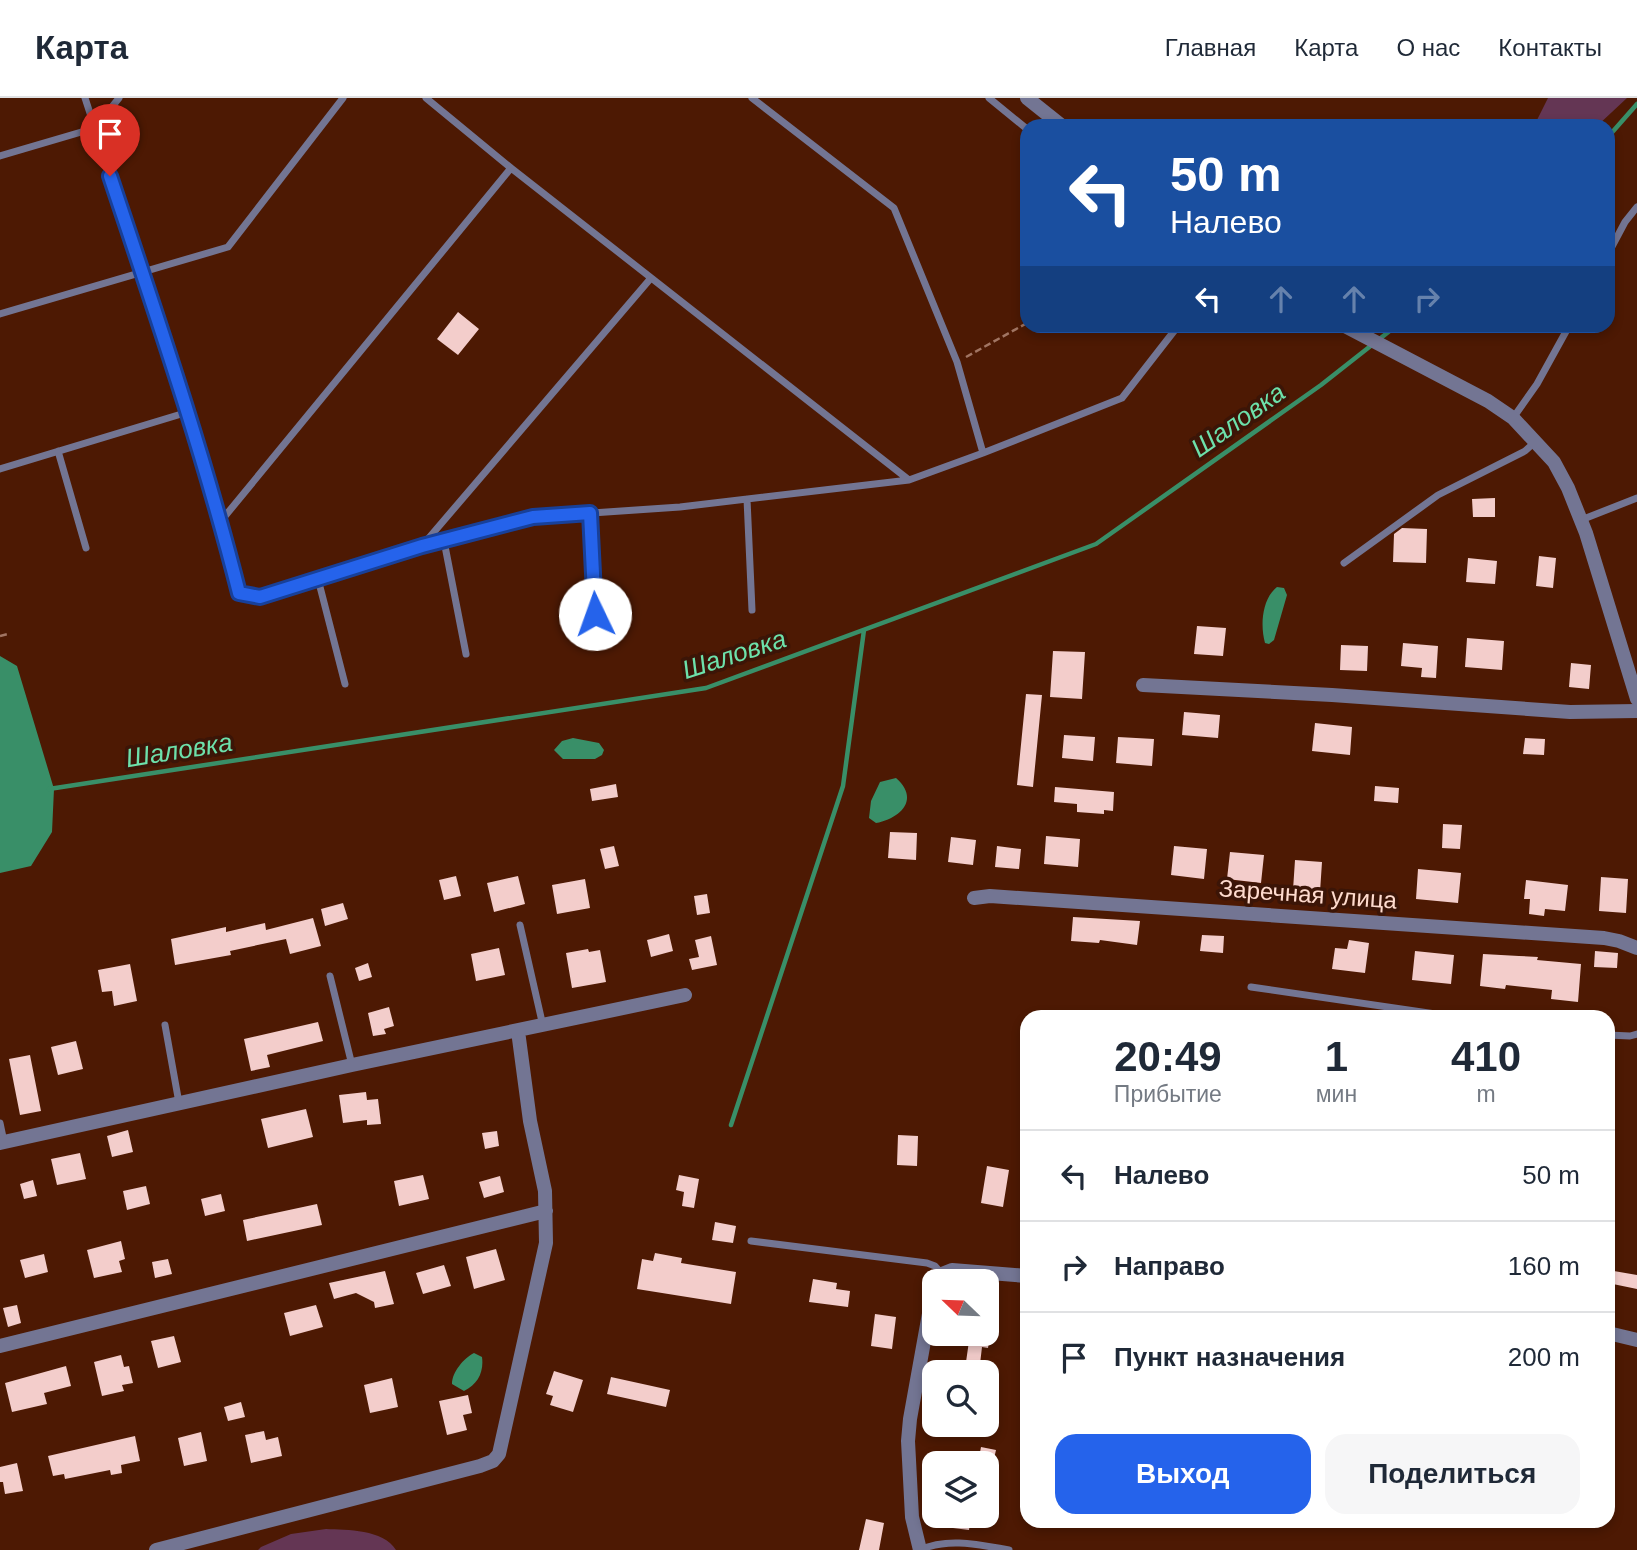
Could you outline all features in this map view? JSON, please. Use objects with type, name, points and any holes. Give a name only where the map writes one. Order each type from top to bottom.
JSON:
[{"type":"street","points":[[1027,98],[1053,119]]},
{"type":"street","points":[[1358,333],[1488,401],[1513,418],[1553,462],[1568,488],[1581,520],[1637,699]]},
{"type":"street","points":[[1143,685],[1570,712],[1637,712]]},
{"type":"street","name":"Заречная улица","points":[[974,898],[1031,898],[1604,938],[1637,948]]},
{"type":"street","points":[[2,1142],[352,1065],[685,996]]},
{"type":"street","points":[[156,1550],[493,1461],[499,1454],[546,1243],[545,1191],[530,1121],[518,1031]]},
{"type":"street","points":[[0,1346],[546,1211]]},
{"type":"street","points":[[999,1273],[1020,1275]]},
{"type":"street","points":[[1615,1335],[1637,1340]]},
{"type":"street","points":[[920,1550],[912,1517],[908,1441],[924,1346]]},
{"type":"lane","points":[[85,98],[188,412],[221,521],[239,593],[260,597],[422,546],[533,517],[680,507],[909,480],[1122,398],[1173,333]]},
{"type":"lane","points":[[0,156],[94,128],[119,98]]},
{"type":"lane","points":[[0,314],[228,247],[343,98]]},
{"type":"lane","points":[[426,98],[510,168],[909,480]]},
{"type":"lane","points":[[752,98],[894,208],[957,362],[983,453]]},
{"type":"lane","points":[[989,98],[1020,123]]},
{"type":"lane","points":[[221,521],[510,168]]},
{"type":"lane","points":[[1615,241],[1637,206]]},
{"type":"lane","points":[[422,546],[651,278]]},
{"type":"lane","points":[[1513,418],[1537,384],[1565,333]]},
{"type":"lane","points":[[0,469],[188,412]]},
{"type":"lane","points":[[1344,563],[1438,495],[1525,452],[1536,441]]},
{"type":"lane","points":[[58,451],[86,548]]},
{"type":"lane","points":[[1581,520],[1637,498]]},
{"type":"lane","points":[[747,499],[752,610]]},
{"type":"lane","points":[[590,513],[597,640]]},
{"type":"lane","points":[[444,541],[466,654]]},
{"type":"lane","points":[[318,579],[345,684]]},
{"type":"lane","points":[[520,925],[543,1026]]},
{"type":"lane","points":[[330,976],[352,1065]]},
{"type":"lane","points":[[1251,987],[1408,1010]]},
{"type":"lane","points":[[165,1025],[179,1103]]},
{"type":"lane","points":[[1615,1035],[1637,1034]]},
{"type":"lane","points":[[0,1123],[2,1142]]},
{"type":"lane","points":[[751,1241],[927,1263],[936,1269]]},
{"type":"lane","points":[[920,1550],[942,1543],[966,1543],[1009,1550]]},
{"type":"path","points":[[957,362],[1020,327]]},
{"type":"path","points":[[0,636],[8,634]]},
{"type":"shaded area","points":[[1548,98],[1627,98],[1604,119],[1538,119]]},
{"type":"shaded area","points":[[1277,587],[1284,588],[1287,595],[1274,640],[1269,644],[1265,643],[1263,636],[1265,605]]},
{"type":"shaded area","points":[[0,656],[17,666],[54,789],[52,832],[31,866],[0,873]]},
{"type":"shaded area","points":[[573,738],[599,743],[604,750],[602,755],[595,759],[563,759],[554,750],[562,741]]},
{"type":"shaded area","points":[[896,778],[907,793],[907,800],[900,812],[876,823],[869,818],[871,801],[880,782]]},
{"type":"shaded area","points":[[474,1353],[482,1357],[481,1373],[473,1385],[464,1391],[452,1384],[454,1375],[466,1358]]},
{"type":"shaded area","points":[[326,1529],[374,1534],[390,1543],[396,1550],[258,1550],[291,1534]]},
{"type":"building","points":[[458,312],[479,329],[458,355],[437,339]]},
{"type":"building","points":[[1495,498],[1495,517],[1473,517],[1472,499]]},
{"type":"building","points":[[1402,528],[1427,529],[1426,563],[1393,562],[1394,534]]},
{"type":"building","points":[[1539,556],[1556,558],[1553,588],[1536,586]]},
{"type":"building","points":[[1468,558],[1497,561],[1495,584],[1466,582]]},
{"type":"building","points":[[1197,626],[1226,628],[1223,656],[1194,654]]},
{"type":"building","points":[[1467,638],[1504,641],[1502,670],[1465,667]]},
{"type":"building","points":[[1403,643],[1438,646],[1436,678],[1421,677],[1422,668],[1401,666]]},
{"type":"building","points":[[1341,645],[1368,646],[1367,671],[1340,670]]},
{"type":"building","points":[[1053,651],[1085,652],[1082,699],[1050,697]]},
{"type":"building","points":[[1571,663],[1591,665],[1589,689],[1569,687]]},
{"type":"building","points":[[1026,694],[1042,695],[1033,787],[1017,785]]},
{"type":"building","points":[[1184,712],[1220,715],[1218,738],[1182,735]]},
{"type":"building","points":[[1315,723],[1352,727],[1350,755],[1312,751]]},
{"type":"building","points":[[1064,735],[1095,737],[1093,761],[1062,758]]},
{"type":"building","points":[[1118,737],[1154,739],[1152,766],[1116,763]]},
{"type":"building","points":[[1525,738],[1545,739],[1544,755],[1523,754]]},
{"type":"building","points":[[616,784],[618,797],[592,801],[590,789]]},
{"type":"building","points":[[1375,786],[1399,788],[1398,803],[1374,801]]},
{"type":"building","points":[[1055,787],[1114,792],[1113,811],[1104,810],[1104,814],[1077,812],[1077,804],[1054,802]]},
{"type":"building","points":[[1443,824],[1462,825],[1460,849],[1442,848]]},
{"type":"building","points":[[890,832],[917,833],[916,860],[888,858]]},
{"type":"building","points":[[1046,836],[1080,839],[1078,867],[1044,864]]},
{"type":"building","points":[[951,837],[976,840],[973,865],[948,862]]},
{"type":"building","points":[[614,846],[619,866],[605,869],[600,849]]},
{"type":"building","points":[[997,846],[1021,849],[1019,869],[995,867]]},
{"type":"building","points":[[1174,846],[1207,849],[1204,879],[1171,875]]},
{"type":"building","points":[[1230,852],[1264,855],[1261,883],[1227,879]]},
{"type":"building","points":[[1295,860],[1322,862],[1320,892],[1293,890]]},
{"type":"building","points":[[1418,869],[1461,873],[1458,903],[1416,899]]},
{"type":"building","points":[[456,876],[461,896],[444,900],[439,880]]},
{"type":"building","points":[[518,876],[525,904],[494,912],[487,883]]},
{"type":"building","points":[[1601,877],[1628,879],[1626,913],[1599,911]]},
{"type":"building","points":[[585,879],[590,908],[557,914],[552,885]]},
{"type":"building","points":[[1526,880],[1568,885],[1565,911],[1545,909],[1544,916],[1529,914],[1530,899],[1524,899]]},
{"type":"building","points":[[707,894],[710,913],[697,915],[694,896]]},
{"type":"building","points":[[343,903],[348,919],[325,926],[321,909]]},
{"type":"building","points":[[1073,917],[1140,921],[1137,945],[1100,940],[1099,943],[1071,941]]},
{"type":"building","points":[[313,918],[321,946],[290,954],[286,939],[230,951],[231,955],[175,965],[171,939],[226,927],[226,932],[265,923],[266,930]]},
{"type":"building","points":[[669,934],[673,951],[651,957],[647,940]]},
{"type":"building","points":[[1202,935],[1224,936],[1223,953],[1200,951]]},
{"type":"building","points":[[711,936],[717,965],[692,970],[689,959],[699,957],[695,940]]},
{"type":"building","points":[[1349,940],[1369,943],[1365,973],[1332,969],[1335,948],[1347,949]]},
{"type":"building","points":[[499,948],[505,975],[476,981],[471,954]]},
{"type":"building","points":[[588,949],[589,952],[600,950],[606,982],[572,988],[566,953]]},
{"type":"building","points":[[1415,951],[1454,955],[1451,984],[1412,980]]},
{"type":"building","points":[[1595,951],[1618,953],[1617,968],[1594,967]]},
{"type":"building","points":[[1483,954],[1538,957],[1537,960],[1581,964],[1578,1002],[1551,999],[1552,990],[1506,985],[1505,989],[1480,986]]},
{"type":"building","points":[[368,963],[372,977],[359,981],[355,968]]},
{"type":"building","points":[[130,964],[137,1001],[114,1006],[112,991],[102,992],[98,970]]},
{"type":"building","points":[[389,1007],[394,1026],[384,1029],[386,1034],[373,1036],[368,1013]]},
{"type":"building","points":[[318,1022],[323,1041],[267,1055],[270,1067],[251,1071],[244,1039]]},
{"type":"building","points":[[76,1041],[83,1069],[58,1075],[51,1047]]},
{"type":"building","points":[[30,1055],[41,1111],[20,1115],[9,1059]]},
{"type":"building","points":[[366,1092],[367,1100],[378,1099],[381,1124],[367,1125],[367,1120],[343,1123],[339,1095]]},
{"type":"building","points":[[306,1109],[313,1137],[268,1148],[261,1119]]},
{"type":"building","points":[[128,1130],[133,1152],[112,1157],[107,1136]]},
{"type":"building","points":[[497,1131],[499,1146],[485,1149],[482,1133]]},
{"type":"building","points":[[898,1135],[918,1136],[917,1166],[897,1165]]},
{"type":"building","points":[[80,1153],[86,1179],[57,1185],[51,1159]]},
{"type":"building","points":[[987,1166],[1009,1170],[1003,1207],[981,1203]]},
{"type":"building","points":[[423,1175],[429,1199],[399,1206],[394,1181]]},
{"type":"building","points":[[679,1175],[699,1179],[694,1208],[682,1206],[684,1192],[676,1190]]},
{"type":"building","points":[[500,1176],[504,1192],[484,1198],[479,1182]]},
{"type":"building","points":[[33,1180],[37,1196],[24,1199],[20,1184]]},
{"type":"building","points":[[146,1186],[150,1204],[127,1210],[123,1191]]},
{"type":"building","points":[[221,1194],[225,1211],[205,1216],[201,1199]]},
{"type":"building","points":[[317,1204],[322,1225],[247,1241],[243,1220]]},
{"type":"building","points":[[715,1222],[736,1226],[733,1243],[712,1240]]},
{"type":"building","points":[[121,1241],[125,1259],[119,1261],[122,1272],[94,1278],[87,1250]]},
{"type":"building","points":[[496,1249],[505,1280],[474,1289],[466,1257]]},
{"type":"building","points":[[655,1253],[682,1258],[681,1263],[736,1272],[731,1304],[637,1289],[642,1259],[653,1261]]},
{"type":"building","points":[[44,1254],[48,1272],[25,1278],[20,1260]]},
{"type":"building","points":[[168,1259],[172,1274],[155,1278],[152,1262]]},
{"type":"building","points":[[444,1265],[451,1286],[423,1294],[416,1273]]},
{"type":"building","points":[[385,1271],[394,1304],[375,1308],[374,1302],[356,1293],[334,1299],[329,1283]]},
{"type":"building","points":[[1615,1271],[1637,1275],[1637,1289],[1615,1284]]},
{"type":"building","points":[[813,1279],[837,1283],[836,1289],[850,1291],[848,1307],[809,1302]]},
{"type":"building","points":[[17,1305],[21,1323],[8,1327],[3,1308]]},
{"type":"building","points":[[316,1305],[323,1327],[290,1336],[284,1313]]},
{"type":"building","points":[[875,1314],[896,1317],[892,1349],[871,1346]]},
{"type":"building","points":[[174,1336],[181,1362],[158,1368],[151,1341]]},
{"type":"building","points":[[968,1346],[988,1346],[982,1347],[980,1360],[966,1360]]},
{"type":"building","points":[[121,1355],[124,1367],[129,1366],[133,1383],[122,1385],[124,1391],[102,1396],[94,1362]]},
{"type":"building","points":[[66,1366],[71,1386],[44,1393],[47,1404],[12,1412],[5,1383]]},
{"type":"building","points":[[554,1371],[583,1380],[573,1412],[550,1405],[553,1396],[546,1394]]},
{"type":"building","points":[[611,1377],[670,1390],[666,1407],[607,1394]]},
{"type":"building","points":[[392,1378],[398,1407],[370,1413],[364,1385]]},
{"type":"building","points":[[468,1395],[472,1413],[463,1415],[467,1430],[447,1435],[439,1401]]},
{"type":"building","points":[[241,1402],[245,1417],[228,1421],[224,1407]]},
{"type":"building","points":[[264,1431],[266,1440],[278,1437],[282,1456],[251,1463],[245,1435]]},
{"type":"building","points":[[201,1432],[207,1461],[184,1466],[178,1438]]},
{"type":"building","points":[[135,1436],[140,1461],[121,1465],[122,1473],[111,1475],[110,1470],[65,1479],[64,1474],[53,1476],[48,1456]]},
{"type":"building","points":[[981,1447],[996,1450],[996,1451],[980,1451]]},
{"type":"building","points":[[17,1463],[23,1491],[5,1494],[3,1482],[0,1482],[0,1467]]},
{"type":"building","points":[[866,1519],[884,1523],[879,1550],[859,1550]]},
{"type":"waterway","name":"Шаловка","points":[[1615,129],[1637,104]]},
{"type":"waterway","name":"Шаловка","points":[[49,789],[706,688],[1096,544],[1321,385],[1387,333]]},
{"type":"waterway","points":[[731,1125],[843,786],[864,630]]},
{"type":"route","points":[[110,176],[188,412],[221,521],[239,593],[260,597],[422,546],[533,517],[590,513],[595,614]]}]
